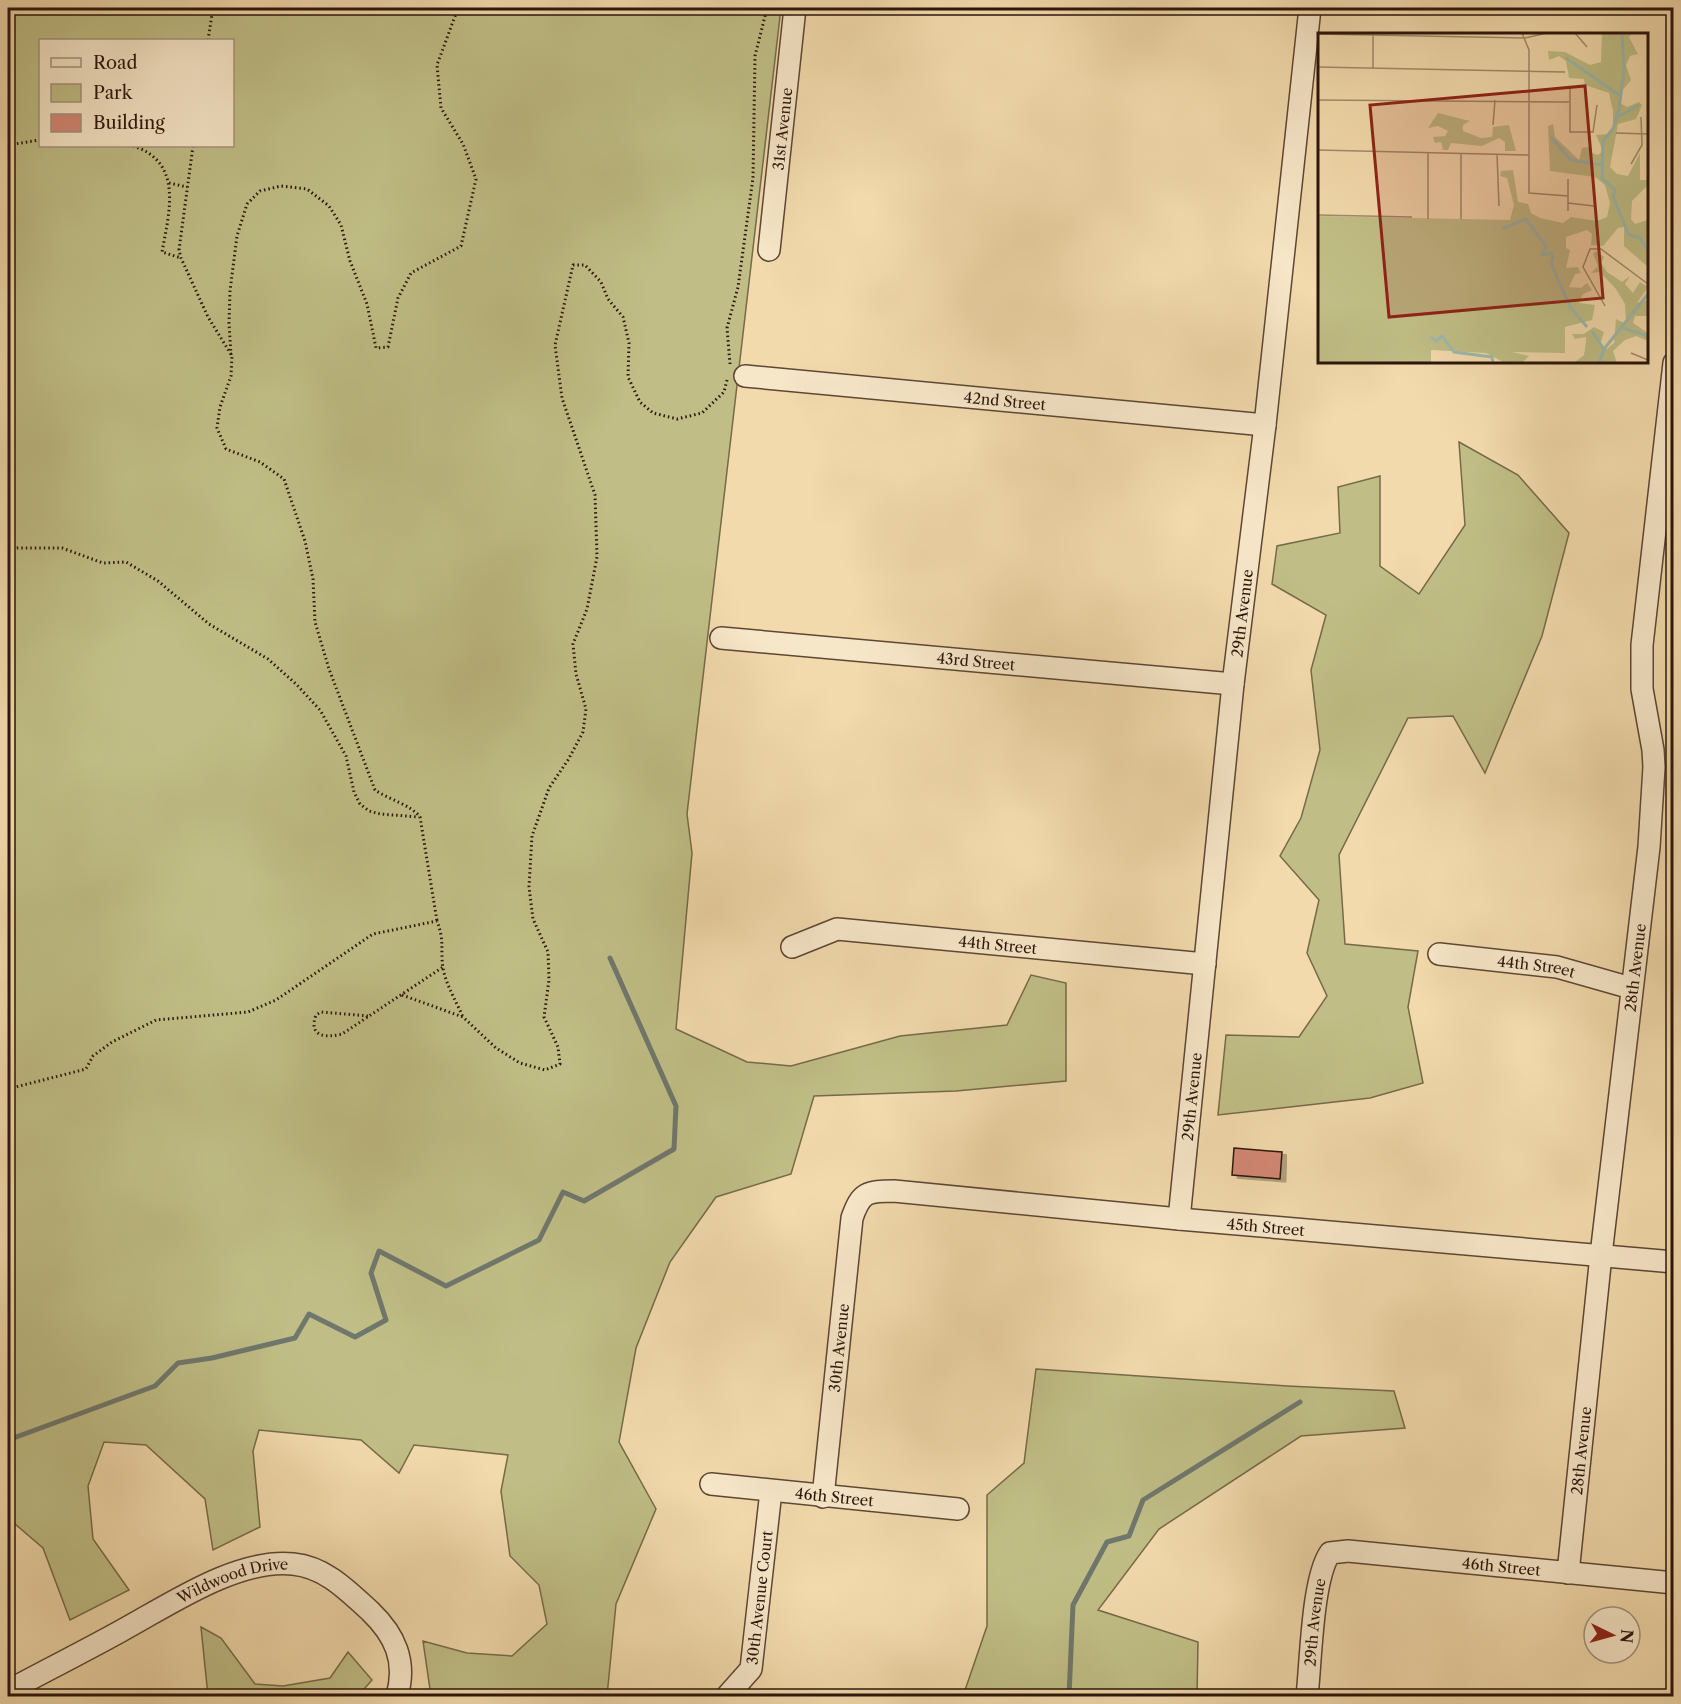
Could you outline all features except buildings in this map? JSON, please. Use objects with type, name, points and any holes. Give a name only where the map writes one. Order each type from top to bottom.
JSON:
[{"type":"street","name":"31st Avenue","points":[[769,250],[795,8]]},
{"type":"street","name":"29th Avenue","points":[[1179,1219],[1233,684],[1265,425],[1310,8]]},
{"type":"street","name":"28th Avenue","points":[[1568,1573],[1601,1255],[1649,847],[1654,788],[1653,750],[1642,689],[1642,645],[1674,363]]},
{"type":"street","name":"42nd Street","points":[[734,372],[1265,425]]},
{"type":"street","name":"43rd Street","points":[[721,638],[1233,684]]},
{"type":"street","name":"44th Street","points":[[792,946],[837,930],[1205,964]]},
{"type":"street","name":"44th Street","points":[[1439,954],[1557,967],[1631,988]]},
{"type":"street","name":"45th Street","points":[[860,1199],[867,1193],[894,1191],[1179,1219],[1674,1262]]},
{"type":"street","name":"30th Avenue","points":[[823,1497],[852,1218],[860,1199]]},
{"type":"street","name":"46th Street","points":[[711,1484],[958,1509]]},
{"type":"street","name":"30th Avenue Court","points":[[727,1696],[751,1669],[771,1491]]},
{"type":"street","name":"46th Street","points":[[1330,1553],[1347,1551],[1674,1583]]},
{"type":"street","name":"29th Avenue","points":[[1307,1696],[1318,1581],[1330,1553]]},
{"type":"street","name":"Wildwood Drive","points":[[8,1691],[204,1586],[258,1565],[283,1564],[313,1568],[332,1578],[385,1625],[392,1636],[400,1669],[397,1696]]},
{"type":"path","points":[[208,39],[213,8]]},
{"type":"path","points":[[458,8],[437,65],[441,108],[463,144],[476,179],[461,246],[411,273],[398,298],[388,347],[376,348],[367,304],[350,261],[341,225],[329,207],[307,189],[280,186],[260,191],[247,204],[237,236],[230,291],[231,376],[220,407],[217,428],[226,449],[260,462],[284,480],[305,541],[313,579],[315,622],[329,669],[375,790],[388,799],[414,809],[420,817],[437,921],[443,936],[443,967],[463,1017],[496,1048],[520,1064],[546,1070],[560,1065],[558,1047],[544,1017],[549,980],[548,952],[533,919],[529,887],[532,836],[549,788],[583,732],[586,709],[576,674],[573,644],[587,609],[597,557],[595,495],[562,398],[555,345],[573,266],[585,265],[600,282],[608,299],[623,317],[629,343],[628,377],[640,402],[653,413],[677,419],[702,413],[724,392],[734,372],[727,328],[738,287],[753,178],[755,56],[767,8]]},
{"type":"path","points":[[8,145],[39,140]]},
{"type":"path","points":[[135,147],[152,155],[163,166],[169,183],[170,207],[162,252],[181,258]]},
{"type":"path","points":[[193,147],[179,250],[208,317],[232,356]]},
{"type":"path","points":[[169,183],[187,187]]},
{"type":"path","points":[[8,550],[62,548],[104,563],[126,562],[158,581],[209,624],[268,659],[320,710],[346,756],[354,792],[360,804],[369,811],[380,814],[420,817]]},
{"type":"path","points":[[8,1089],[86,1069],[93,1056],[112,1042],[156,1020],[248,1012],[276,1000],[373,934],[437,921]]},
{"type":"path","points":[[368,1016],[321,1012],[316,1015],[314,1028],[321,1035],[342,1034],[443,967]]},
{"type":"path","points":[[402,995],[463,1017]]},
{"type":"green space","points":[[8,8],[781,8],[687,814],[692,853],[676,1029],[747,1062],[791,1066],[900,1036],[1007,1025],[1031,975],[1066,983],[1066,1081],[956,1091],[814,1096],[791,1174],[716,1197],[670,1262],[636,1348],[619,1442],[656,1509],[616,1604],[607,1696],[431,1696],[423,1641],[467,1653],[512,1656],[547,1624],[539,1585],[510,1556],[501,1491],[508,1455],[414,1445],[399,1473],[361,1440],[259,1430],[253,1451],[260,1527],[213,1550],[205,1499],[146,1445],[104,1442],[88,1486],[93,1539],[129,1590],[70,1620],[43,1548],[8,1518]]},
{"type":"green space","points":[[1459,442],[1518,475],[1569,533],[1542,636],[1485,773],[1453,716],[1408,718],[1339,855],[1345,944],[1418,951],[1408,1007],[1423,1083],[1370,1098],[1218,1115],[1226,1035],[1299,1037],[1327,996],[1307,953],[1319,900],[1280,856],[1301,818],[1320,750],[1311,670],[1326,615],[1272,584],[1277,546],[1340,533],[1338,487],[1380,476],[1380,566],[1419,594],[1465,525]]},
{"type":"green space","points":[[1036,1369],[1394,1391],[1405,1428],[1301,1436],[1159,1529],[1098,1610],[1198,1642],[1197,1696],[963,1696],[987,1626],[987,1495],[1024,1463]]},
{"type":"green space","points":[[201,1627],[221,1638],[255,1684],[283,1686],[330,1678],[348,1652],[372,1680],[358,1696],[208,1696]]},
{"type":"waterway","points":[[8,1440],[155,1386],[178,1363],[212,1358],[295,1338],[309,1314],[355,1337],[386,1320],[371,1273],[379,1251],[446,1286],[539,1240],[563,1192],[584,1201],[674,1149],[676,1106],[610,958]]},
{"type":"waterway","points":[[1069,1696],[1073,1605],[1107,1542],[1129,1536],[1143,1500],[1300,1402]]}]
